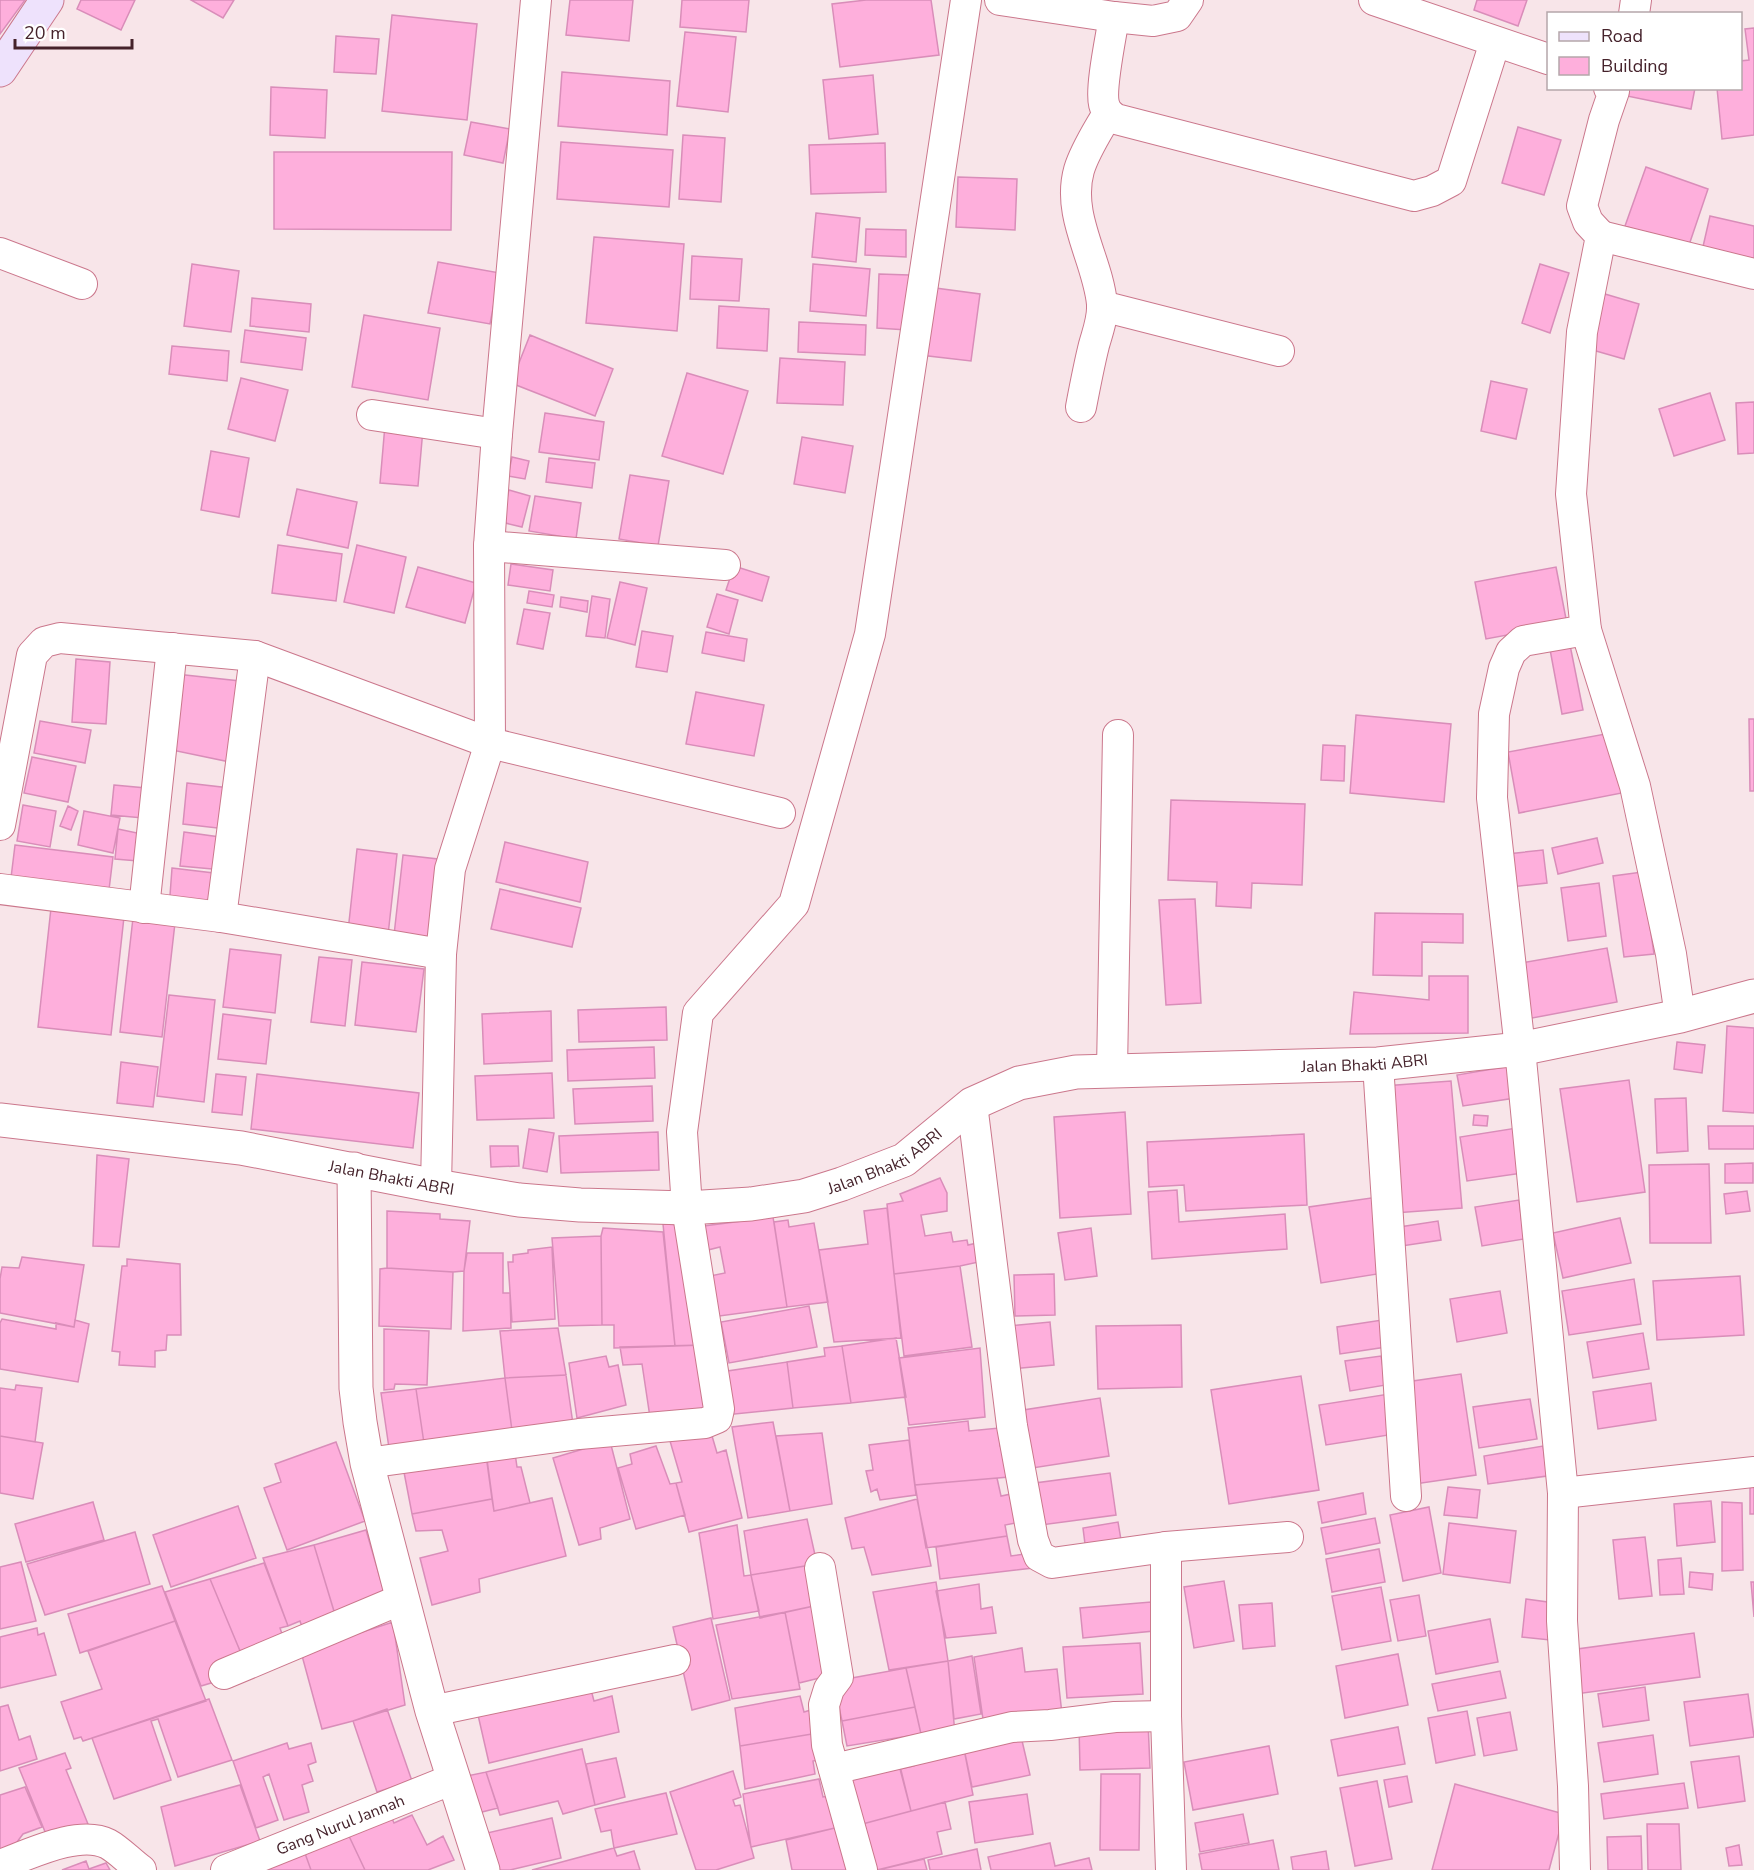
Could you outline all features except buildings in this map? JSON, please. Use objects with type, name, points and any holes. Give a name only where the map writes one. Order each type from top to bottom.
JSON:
[{"type":"main road","points":[[0,70],[46,0]]},
{"type":"street","points":[[436,1186],[441,954],[450,869],[490,743],[489,546],[536,0]]},
{"type":"street","points":[[367,1463],[579,1434],[705,1423],[717,1418],[719,1409],[687,1208],[682,1132],[698,1013],[794,904],[870,634],[966,0]]},
{"type":"street","points":[[1000,0],[1114,18],[1154,21],[1177,16],[1188,0]]},
{"type":"street","points":[[1374,0],[1547,58]]},
{"type":"street","points":[[1114,18],[1104,103],[1108,113],[1116,119],[1414,196],[1432,191],[1451,181],[1495,42]]},
{"type":"street","points":[[1613,90],[1582,206],[1588,222],[1601,236],[1754,274]]},
{"type":"street","points":[[1081,407],[1101,323],[1102,306],[1098,283],[1078,215],[1076,193],[1079,171],[1088,148],[1108,113]]},
{"type":"street","points":[[1601,236],[1581,332],[1571,494],[1586,630],[1635,786],[1671,954],[1680,1016]]},
{"type":"street","points":[[0,253],[82,284]]},
{"type":"street","points":[[1102,306],[1279,351]]},
{"type":"street","points":[[372,415],[497,434]]},
{"type":"street","points":[[489,546],[725,565]]},
{"type":"street","points":[[1575,1870],[1573,1785],[1562,1622],[1563,1493],[1520,1049],[1492,798],[1494,714],[1504,668],[1511,652],[1523,641],[1586,630]]},
{"type":"street","points":[[0,825],[32,655],[44,642],[60,638],[255,656],[490,743],[780,813]]},
{"type":"street","points":[[144,908],[172,648]]},
{"type":"street","points":[[221,917],[255,656]]},
{"type":"street","points":[[1112,1070],[1118,735]]},
{"type":"street","points":[[0,889],[221,917],[441,954]]},
{"type":"street","name":"Jalan Bhakti ABRI","points":[[0,1120],[241,1148],[436,1186],[539,1202],[687,1208],[751,1204],[804,1196],[843,1184],[904,1160],[972,1104],[1019,1083],[1076,1072],[1378,1064],[1520,1049],[1680,1016],[1754,996]]},
{"type":"street","points":[[1378,1064],[1406,1496]]},
{"type":"street","points":[[972,1104],[1012,1426],[1033,1540],[1039,1556],[1052,1563],[1167,1547],[1288,1537]]},
{"type":"street","points":[[354,1170],[356,1388],[367,1463],[432,1711],[483,1870]]},
{"type":"street","points":[[1563,1493],[1754,1472]]},
{"type":"street","points":[[1167,1547],[1166,1716],[1172,1870]]},
{"type":"street","points":[[820,1568],[838,1677],[829,1689],[824,1705],[826,1744],[862,1870]]},
{"type":"street","points":[[224,1674],[402,1599]]},
{"type":"street","points":[[432,1711],[675,1660]]},
{"type":"street","points":[[834,1769],[1012,1727],[1115,1717],[1166,1716]]},
{"type":"street","name":"Gang Nurul Jannah","points":[[226,1870],[453,1779]]},
{"type":"street","points":[[0,1865],[70,1841],[90,1840],[107,1844],[141,1870]]}]
